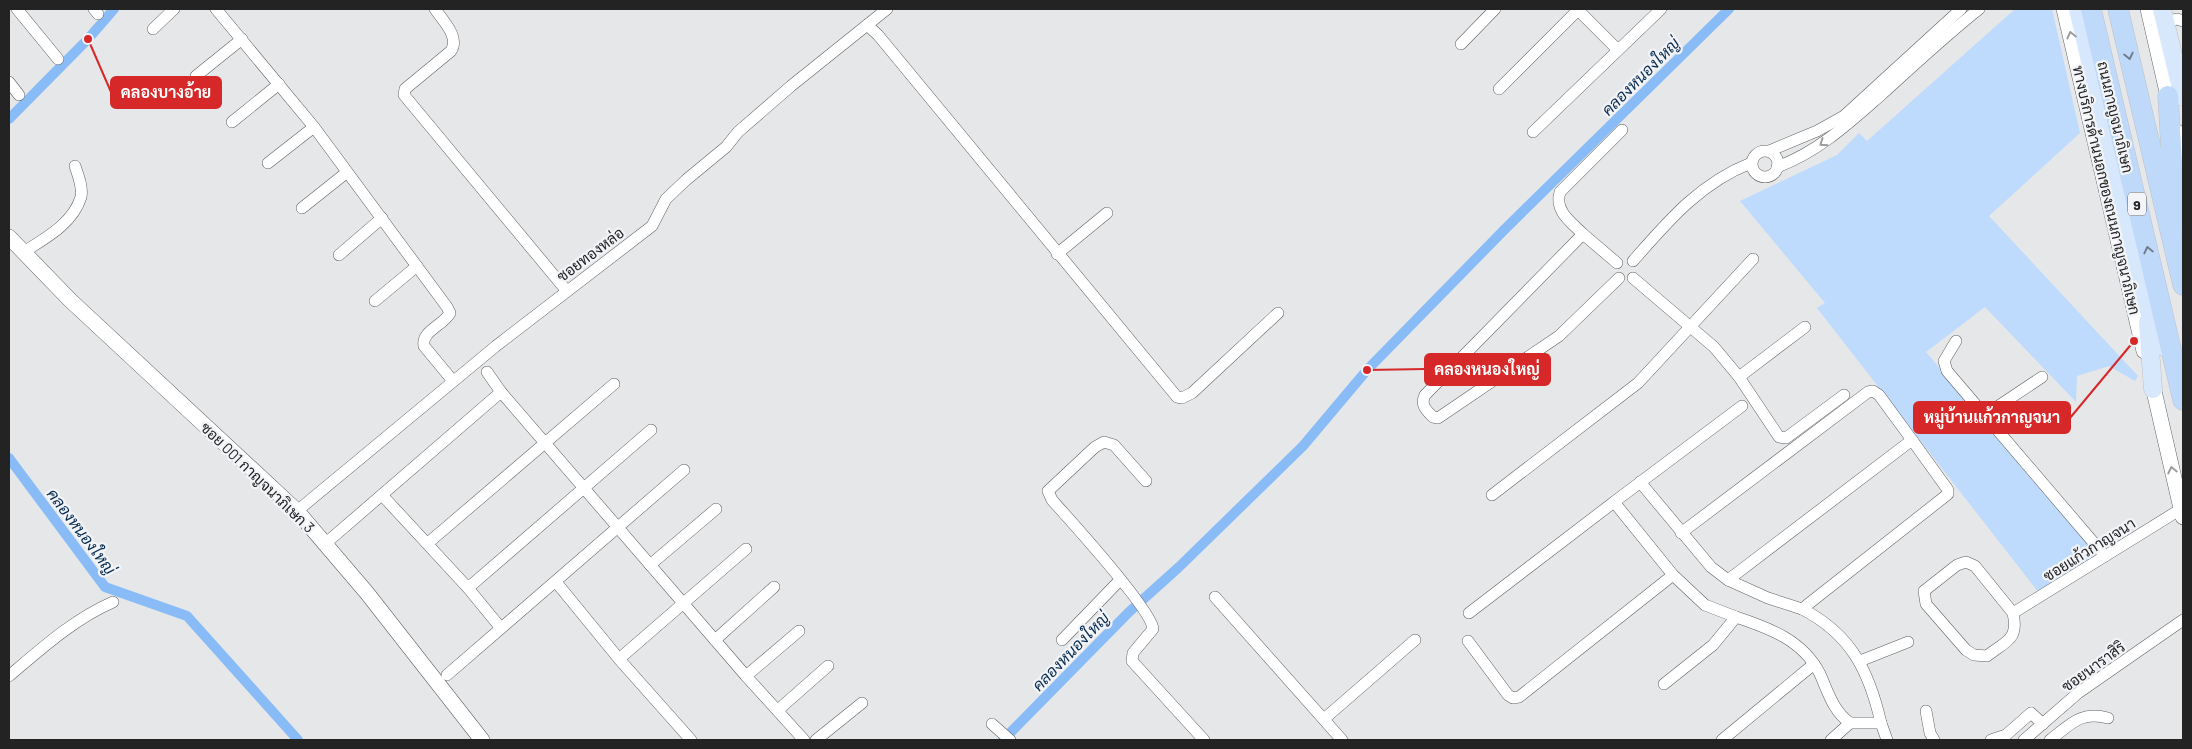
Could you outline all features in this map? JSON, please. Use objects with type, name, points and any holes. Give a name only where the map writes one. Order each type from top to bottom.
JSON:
[{"type":"highway","name":"ถนนกาญจนาภิเษก","points":[[2091,9],[2182,392]]},
{"type":"highway","name":"ถนนกาญจนาภิเษก","points":[[2118,9],[2183,285]]},
{"type":"highway","points":[[2176,96],[2172,164],[2183,244]]},
{"type":"main road","points":[[2078,9],[2146,304],[2154,389]]},
{"type":"main road","points":[[2170,17],[2176,96]]},
{"type":"main road","points":[[2146,304],[2182,392]]},
{"type":"street","points":[[17,9],[58,59]]},
{"type":"street","points":[[153,29],[174,9]]},
{"type":"street","points":[[216,9],[314,127],[450,313],[448,317],[426,335],[423,341],[424,346],[453,382]]},
{"type":"street","points":[[436,9],[454,38],[454,45],[451,51],[405,89],[404,95],[566,290]]},
{"type":"street","name":"ซอยทองหล่อ","points":[[297,511],[566,290],[652,226],[666,199],[686,180],[726,147],[738,132],[791,86],[887,9]]},
{"type":"street","points":[[1460,44],[1496,9]]},
{"type":"street","points":[[1499,89],[1578,9],[1618,50]]},
{"type":"street","points":[[1533,132],[1660,9]]},
{"type":"street","points":[[1952,24],[1961,9]]},
{"type":"street","points":[[1751,163],[1752,169],[1761,177],[1772,175],[1777,168],[1808,153],[1952,24],[1980,9]]},
{"type":"street","name":"ทางบริการด้านนอกของถนนกาญจนาภิเษก","points":[[2064,9],[2182,513]]},
{"type":"street","points":[[2148,9],[2176,96],[2183,160]]},
{"type":"street","points":[[868,25],[1177,397],[1182,398],[1192,393],[1278,313]]},
{"type":"street","points":[[196,76],[242,39]]},
{"type":"street","points":[[9,82],[20,95]]},
{"type":"street","points":[[232,122],[279,84]]},
{"type":"street","points":[[1633,261],[1676,212],[1690,199],[1710,185],[1751,163],[1757,153],[1769,151],[1849,118]]},
{"type":"street","points":[[268,163],[314,127]]},
{"type":"street","points":[[1617,263],[1562,213],[1558,199],[1560,192],[1622,130]]},
{"type":"street","points":[[1769,151],[1777,159],[1777,168]]},
{"type":"street","points":[[22,253],[57,230],[76,208],[81,197],[81,190],[75,166]]},
{"type":"street","points":[[302,208],[346,173]]},
{"type":"street","points":[[1058,254],[1107,213]]},
{"type":"street","points":[[339,255],[382,218]]},
{"type":"street","points":[[1583,234],[1425,395],[1423,407],[1432,417],[1438,418],[1559,336],[1619,278]]},
{"type":"street","name":"ซอย 001 กาญจนาภิเษก 3","points":[[9,237],[22,253],[70,300],[297,511],[326,543],[482,740]]},
{"type":"street","points":[[1626,258],[1633,261],[1637,267],[1633,278],[1626,281],[1619,278],[1615,273],[1617,263],[1626,258]]},
{"type":"street","points":[[1492,495],[1638,383],[1753,259]]},
{"type":"street","points":[[375,300],[417,266]]},
{"type":"street","points":[[1633,278],[1691,325],[1714,347],[1739,377],[1777,435],[1783,438],[1844,395]]},
{"type":"street","points":[[1739,377],[1805,326]]},
{"type":"street","points":[[1956,340],[1946,356],[1945,366],[2105,556]]},
{"type":"street","points":[[487,372],[501,392],[618,528],[804,740]]},
{"type":"street","points":[[1985,415],[2042,377]]},
{"type":"street","points":[[428,543],[614,384]]},
{"type":"street","points":[[1681,533],[1868,392],[1873,391],[1879,394],[1948,490],[1948,494],[1802,609]]},
{"type":"street","points":[[326,543],[501,392]]},
{"type":"street","points":[[1469,613],[1742,406]]},
{"type":"street","points":[[468,588],[651,430]]},
{"type":"street","points":[[1728,580],[1912,440]]},
{"type":"street","points":[[1146,481],[1114,445],[1104,442],[1095,447],[1048,490],[1052,500],[1133,594],[1151,621],[1154,629],[1133,653],[1132,661],[1204,740]]},
{"type":"street","points":[[447,676],[500,627],[556,582],[684,470]]},
{"type":"street","points":[[1640,482],[1711,567],[1728,580],[1768,598],[1802,609],[1821,618],[1860,661],[1874,692],[1887,740]]},
{"type":"street","points":[[382,495],[428,543],[500,627]]},
{"type":"street","points":[[1614,502],[1673,575],[1705,605],[1782,634],[1792,641],[1814,664],[1836,710],[1850,723]]},
{"type":"street","points":[[650,565],[716,509]]},
{"type":"street","name":"ซอยแก้วกาญจนา","points":[[2013,613],[2105,556],[2182,513]]},
{"type":"street","points":[[619,659],[682,602],[746,549]]},
{"type":"street","points":[[1966,562],[1975,566],[2013,613],[2016,626],[2013,636],[1987,656],[1974,655],[1966,650],[1926,604],[1924,591],[1958,565],[1966,562]]},
{"type":"street","points":[[1468,641],[1508,695],[1513,698],[1519,697],[1673,575]]},
{"type":"street","points":[[1062,640],[1120,580]]},
{"type":"street","points":[[556,582],[619,659],[691,740]]},
{"type":"street","points":[[715,640],[774,587]]},
{"type":"street","points":[[1216,597],[1342,740]]},
{"type":"street","points":[[9,676],[69,626],[98,608],[113,602]]},
{"type":"street","points":[[1664,684],[1713,645],[1736,617]]},
{"type":"street","name":"ซอยนาราสิริ","points":[[2024,740],[2078,693],[2183,620]]},
{"type":"street","points":[[746,676],[799,630]]},
{"type":"street","points":[[1324,719],[1415,640]]},
{"type":"street","points":[[1860,661],[1908,642]]},
{"type":"street","points":[[1722,740],[1814,664]]},
{"type":"street","points":[[778,710],[828,666]]},
{"type":"street","points":[[816,740],[862,702]]},
{"type":"street","points":[[1926,711],[1930,733],[1934,740]]},
{"type":"street","points":[[1991,740],[2006,735],[2031,713],[2052,740],[2080,717],[2088,715],[2108,718]]},
{"type":"street","points":[[1831,740],[1850,723],[1881,723]]},
{"type":"street","points":[[996,728],[1009,740]]},
{"type":"shaded area","points":[[2015,9],[2052,9],[2080,133],[1989,216],[2138,376],[2135,381],[2109,366],[2077,376],[2076,402],[1985,307],[1926,352],[2098,554],[2039,593],[1817,308],[1825,303],[1740,201],[1837,155],[1859,133],[1867,141]]},
{"type":"waterway","points":[[9,119],[88,39],[114,9]]},
{"type":"waterway","name":"คลองหนองใหญ่","points":[[1003,740],[1129,612],[1179,567],[1303,446],[1367,370],[1505,229],[1729,9]]},
{"type":"waterway","name":"คลองหนองใหญ่","points":[[9,458],[105,587],[187,616],[298,740]]},
{"type":"place","name":"คลองบางอ้าย","points":[[88,39]]},
{"type":"place","name":"หมู่บ้านแก้วกาญจนา","points":[[2134,341]]},
{"type":"place","name":"คลองหนองใหญ่","points":[[1367,370]]}]
